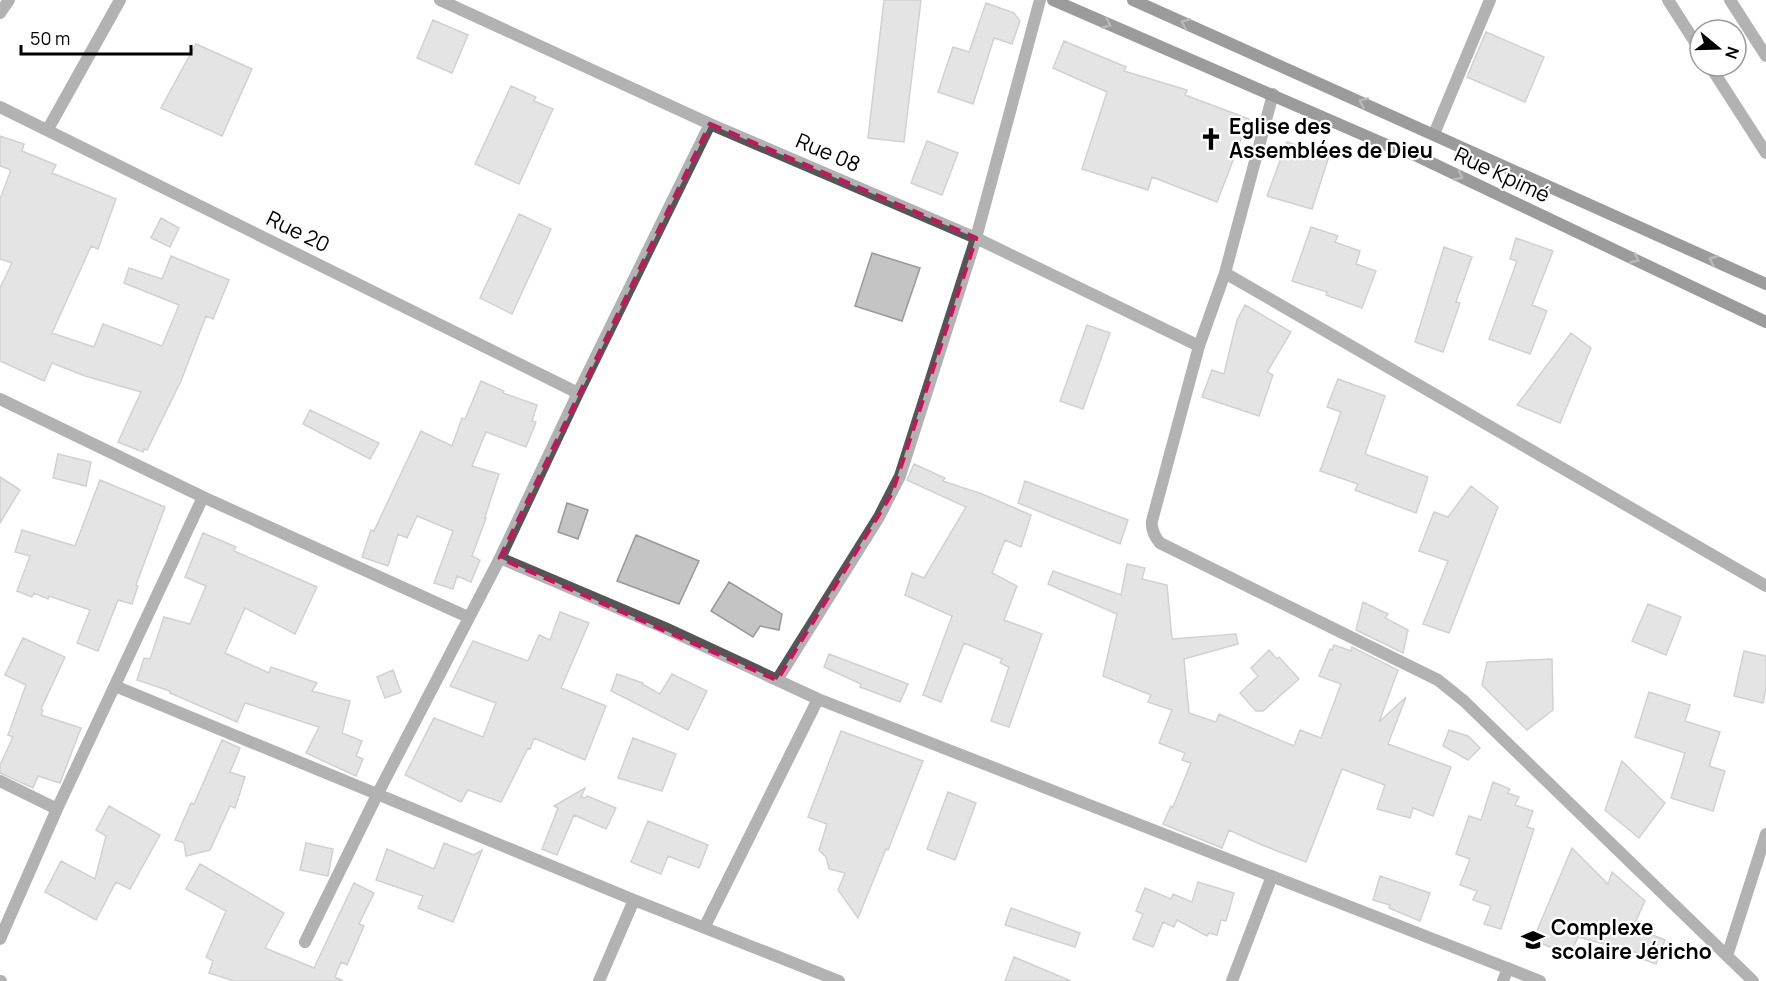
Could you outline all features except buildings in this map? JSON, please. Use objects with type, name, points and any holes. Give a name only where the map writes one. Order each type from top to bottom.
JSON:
[{"type":"main road","name":"Rue Kpimé","points":[[1053,0],[1389,146],[1416,155],[1766,322]]},
{"type":"main road","name":"Rue Kpimé","points":[[1133,0],[1766,284]]},
{"type":"street","points":[[0,13],[9,0]]},
{"type":"street","points":[[48,129],[120,0]]},
{"type":"street","points":[[777,680],[892,493],[906,458],[976,238],[1040,0]]},
{"type":"street","points":[[1434,134],[1490,0]]},
{"type":"street","points":[[1668,0],[1688,31]]},
{"type":"street","points":[[1730,0],[1766,56]]},
{"type":"street","name":"Rue 08","points":[[448,2],[710,124],[976,238],[1199,346]]},
{"type":"street","points":[[1718,78],[1766,153]]},
{"type":"street","points":[[1273,94],[1225,273],[1199,346],[1152,521],[1152,529],[1160,543],[1438,680],[1464,701],[1753,981]]},
{"type":"street","name":"Rue 20","points":[[0,107],[578,393]]},
{"type":"street","points":[[305,942],[378,793],[500,558],[710,124]]},
{"type":"street","points":[[1225,273],[1766,586]]},
{"type":"street","points":[[0,399],[203,497],[468,618]]},
{"type":"street","points":[[0,939],[57,809],[203,497]]},
{"type":"street","points":[[500,558],[665,628],[818,699],[1540,981]]},
{"type":"street","points":[[115,686],[634,900],[705,926],[839,981]]},
{"type":"street","points":[[705,926],[818,699]]},
{"type":"street","points":[[0,782],[57,809]]},
{"type":"street","points":[[1727,956],[1766,834]]},
{"type":"street","points":[[1232,981],[1272,876]]},
{"type":"street","points":[[599,981],[634,900]]},
{"type":"street","points":[[1503,981],[1508,968]]},
{"type":"highlighted area","points":[[710,124],[976,238],[892,493],[777,680],[500,558]]},
{"type":"place","name":"Eglise des Assemblées de Dieu","points":[[1211,139]]},
{"type":"place","name":"Complexe scolaire Jéricho","points":[[1533,940]]}]
